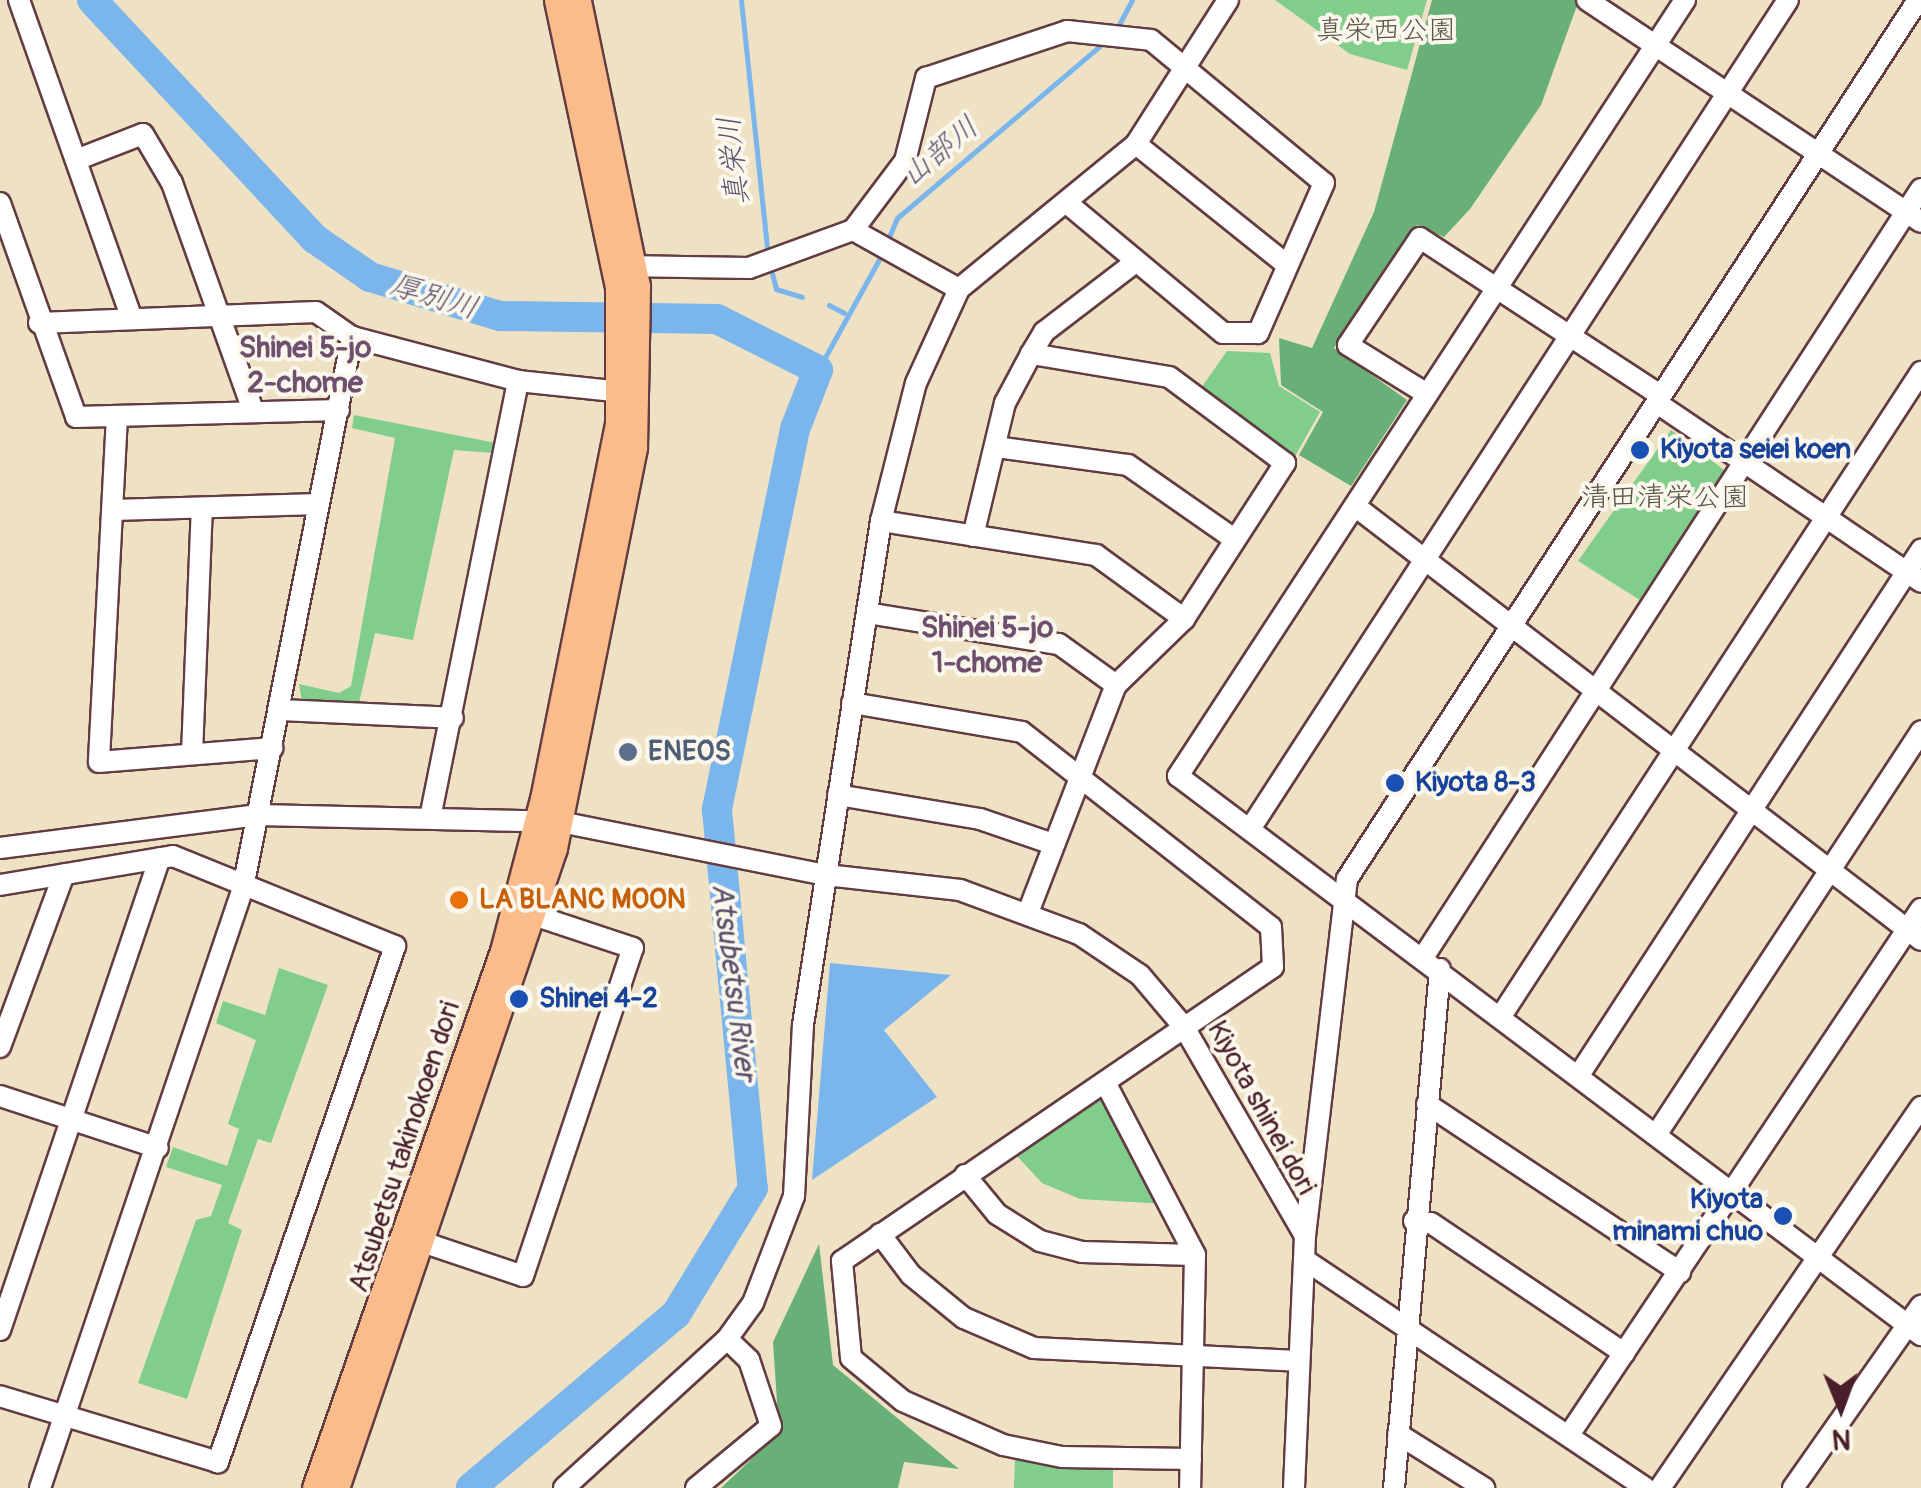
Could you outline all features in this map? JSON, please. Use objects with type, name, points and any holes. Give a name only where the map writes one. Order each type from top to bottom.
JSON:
[{"type":"main road","points":[[557,0],[626,276]]},
{"type":"main road","points":[[549,822],[630,393],[626,276],[578,0]]},
{"type":"main road","name":"Atsubetsu takinokoen dori","points":[[336,1488],[425,1242],[534,915],[549,822]]},
{"type":"main road","name":"Atsubetsu takinokoen dori","points":[[315,1488],[549,822]]},
{"type":"street","points":[[19,0],[81,158],[132,318]]},
{"type":"street","points":[[564,1488],[696,1377],[726,1339],[753,1303],[794,1196],[803,1025],[881,520],[916,382],[959,289],[1068,204],[1136,144],[1228,0]]},
{"type":"street","points":[[1587,0],[1914,217]]},
{"type":"street","points":[[1685,0],[1178,776],[1432,962],[1915,1330]]},
{"type":"street","points":[[1250,829],[1788,0]]},
{"type":"street","points":[[1305,1236],[1341,895],[1918,0]]},
{"type":"street","points":[[626,276],[748,268],[789,260],[858,233],[906,161],[926,78],[942,66],[1095,28],[1133,31],[1324,183],[1258,333],[1223,332],[1133,264],[1068,204]]},
{"type":"street","points":[[81,158],[143,134],[224,314],[254,411]]},
{"type":"street","points":[[1136,144],[1287,265]]},
{"type":"street","points":[[1394,1488],[1402,1324],[1428,1104],[1432,962],[1595,692],[1744,462],[1914,217],[1921,190]]},
{"type":"street","points":[[0,203],[39,323],[76,416],[339,410]]},
{"type":"street","points":[[858,233],[959,289]]},
{"type":"street","points":[[1427,394],[1348,346],[1420,238],[1499,285],[1744,462],[1914,577]]},
{"type":"street","points":[[973,536],[1005,403],[1031,354],[1044,332],[1133,264]]},
{"type":"street","points":[[39,323],[316,312],[352,337],[518,381],[630,393]]},
{"type":"street","points":[[40,1488],[68,1416],[243,888],[352,337]]},
{"type":"street","points":[[1030,910],[1116,686],[1184,618],[1285,463],[1169,377],[1031,354]]},
{"type":"street","points":[[1501,1016],[1921,372]]},
{"type":"street","points":[[430,818],[518,381]]},
{"type":"street","points":[[117,416],[99,762],[272,748]]},
{"type":"street","points":[[996,447],[1128,465],[1234,538]]},
{"type":"street","points":[[114,510],[318,504]]},
{"type":"street","points":[[1355,506],[1914,935]]},
{"type":"street","points":[[192,754],[202,508]]},
{"type":"street","points":[[881,520],[1096,555],[1184,618]]},
{"type":"street","points":[[1579,1075],[1753,810],[1914,577],[1921,550]]},
{"type":"street","points":[[866,613],[1059,644],[1116,686]]},
{"type":"street","points":[[852,703],[1022,732],[1083,773],[1270,928],[1273,968],[842,1261],[850,1358],[903,1401],[1003,1444],[1062,1456],[1191,1460]]},
{"type":"street","points":[[279,710],[453,718]]},
{"type":"street","points":[[1656,1135],[1921,731]]},
{"type":"street","points":[[838,795],[980,819],[1053,844]]},
{"type":"street","name":"Kiyota shinei dori","points":[[0,848],[258,815],[549,822],[826,875],[960,890],[1030,910],[1140,975],[1184,1027],[1305,1236],[1294,1488]]},
{"type":"street","points":[[0,1330],[160,858]]},
{"type":"street","points":[[0,886],[160,858],[395,946],[218,1462],[0,1396]]},
{"type":"street","points":[[0,1047],[64,874]]},
{"type":"street","points":[[1569,1435],[1914,935],[1921,909]]},
{"type":"street","points":[[425,1242],[523,1276],[634,948],[534,915]]},
{"type":"street","points":[[1104,1082],[1195,1255],[1190,1488]]},
{"type":"street","points":[[0,1096],[158,1148]]},
{"type":"street","points":[[1428,1104],[1680,1272]]},
{"type":"street","points":[[1660,1488],[1822,1259],[1921,1107]]},
{"type":"street","points":[[965,1176],[998,1214],[1040,1241],[1082,1252],[1195,1255]]},
{"type":"street","points":[[1414,1221],[1431,1224],[1624,1354]]},
{"type":"street","points":[[880,1234],[911,1275],[964,1318],[1034,1348],[1194,1359],[1298,1361]]},
{"type":"street","points":[[1305,1260],[1646,1488]]},
{"type":"street","points":[[1793,1488],[1915,1330],[1921,1306]]},
{"type":"street","points":[[696,1488],[771,1426],[748,1360],[726,1339]]},
{"type":"street","points":[[1398,1434],[1484,1488]]},
{"type":"street","points":[[590,1464],[595,1488]]},
{"type":"green space","name":"真栄西公園","points":[[1275,0],[1427,0],[1407,70],[1350,54]]},
{"type":"green space","points":[[1432,0],[1579,0],[1541,105],[1470,209],[1444,237],[1417,225],[1334,348],[1407,400],[1351,486],[1299,455],[1323,412],[1281,385],[1279,338],[1312,348],[1374,212]]},
{"type":"green space","points":[[1227,351],[1270,353],[1279,386],[1320,412],[1294,458],[1199,391]]},
{"type":"green space","points":[[354,415],[496,443],[493,453],[454,450],[413,640],[375,633],[359,703],[302,702],[299,684],[339,693],[351,686],[395,438],[352,428]]},
{"type":"green space","name":"清田清栄公園","points":[[1671,430],[1728,473],[1643,602],[1578,561]]},
{"type":"green space","points":[[279,968],[328,985],[271,1143],[258,1139],[228,1223],[242,1230],[187,1399],[138,1383],[196,1220],[211,1216],[222,1185],[166,1167],[173,1147],[227,1166],[239,1129],[228,1124],[256,1040],[216,1023],[223,1001],[265,1015]]},
{"type":"green space","points":[[1103,1097],[1165,1204],[1080,1199],[1042,1183],[1017,1156]]},
{"type":"green space","points":[[819,1244],[833,1365],[959,1469],[904,1462],[898,1488],[721,1488],[779,1433],[773,1342]]},
{"type":"green space","points":[[1015,1455],[1113,1469],[1113,1488],[1014,1488]]},
{"type":"water","points":[[830,963],[951,975],[884,1030],[937,1097],[812,1180]]},
{"type":"waterway","name":"Atsubetsu River","points":[[92,0],[315,239],[370,277],[500,316],[717,319],[818,370],[795,429],[717,810],[753,1188],[676,1314],[471,1488]]},
{"type":"waterway","name":"真栄川","points":[[741,0],[768,255]]},
{"type":"waterway","name":"山部川","points":[[1115,32],[1132,0]]},
{"type":"waterway","name":"山部川","points":[[886,244],[897,218],[1107,40]]},
{"type":"waterway","name":"山部川","points":[[818,370],[882,254]]},
{"type":"waterway","name":"真栄川","points":[[770,266],[776,289],[802,297]]},
{"type":"waterway","name":"真栄川","points":[[829,305],[844,313]]},
{"type":"place","name":"Kiyota seiei koen","points":[[1640,450]]},
{"type":"place","name":"ENEOS","points":[[628,752]]},
{"type":"place","name":"Kiyota 8-3","points":[[1395,783]]},
{"type":"place","name":"LA BLANC MOON","points":[[459,900]]},
{"type":"place","name":"Shinei 4-2","points":[[519,999]]},
{"type":"place","name":"Kiyota minami chuo","points":[[1783,1216]]},
{"type":"district","name":"Shinei 5-jo 2-chome","points":[[305,365]]},
{"type":"district","name":"Shinei 5-jo 1-chome","points":[[987,645]]},
{"type":"water label","name":"厚別川","points":[[434,297]]}]
